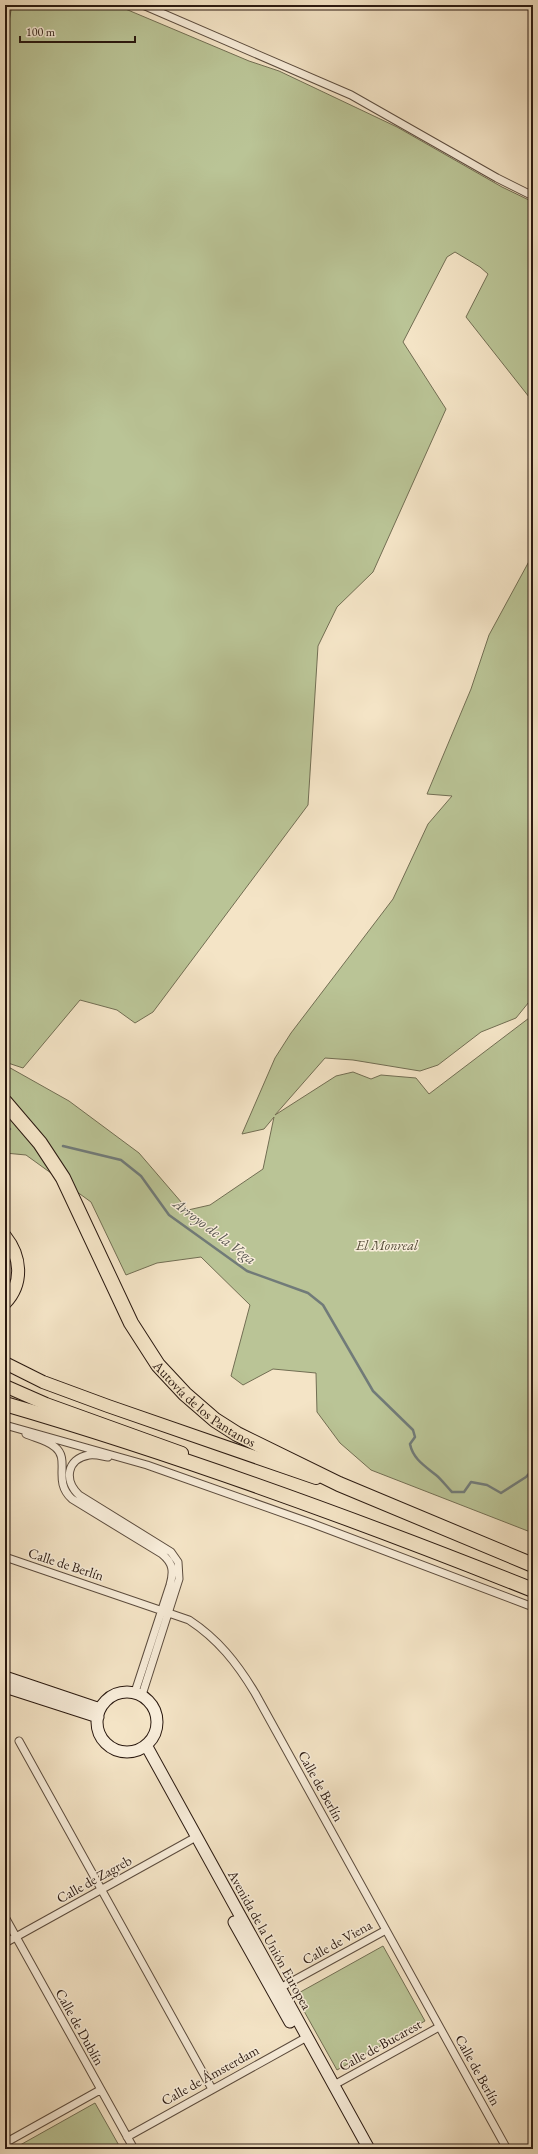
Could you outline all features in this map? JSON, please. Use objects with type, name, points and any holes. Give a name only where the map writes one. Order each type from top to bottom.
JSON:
[{"type":"highway","name":"Autovía de los Pantanos","points":[[5,1102],[40,1143],[63,1178],[119,1301],[144,1345],[158,1365],[185,1394],[221,1424],[237,1434],[338,1484],[533,1565]]},
{"type":"highway","points":[[5,1404],[148,1448],[351,1519],[533,1590]]},
{"type":"main road","points":[[5,1236],[14,1248],[18,1266],[17,1284],[5,1303]]},
{"type":"main road","points":[[5,1363],[43,1382],[108,1406],[289,1470],[338,1484]]},
{"type":"main road","points":[[5,1386],[46,1404],[290,1492],[351,1519]]},
{"type":"street","points":[[143,5],[351,95],[497,178],[533,196]]},
{"type":"street","points":[[5,1426],[147,1465],[311,1523],[533,1607]]},
{"type":"street","points":[[5,1426],[55,1447],[60,1454],[62,1484],[67,1495],[166,1557],[173,1572],[165,1611]]},
{"type":"street","points":[[138,1694],[165,1611],[180,1574],[178,1562],[176,1557],[165,1548],[79,1495],[69,1483],[68,1477],[73,1464],[78,1459],[91,1454],[147,1465]]},
{"type":"street","name":"Calle de Berlín","points":[[5,1558],[188,1620],[209,1635],[228,1652],[243,1672],[507,2149]]},
{"type":"street","points":[[5,1677],[99,1713]]},
{"type":"street","points":[[5,1687],[99,1713]]},
{"type":"street","points":[[118,1693],[138,1694],[153,1706],[157,1715],[158,1725],[155,1735],[143,1747],[131,1752],[112,1748],[104,1741],[99,1732],[99,1713],[109,1697],[118,1693]]},
{"type":"street","points":[[19,1742],[212,2089]]},
{"type":"street","name":"Avenida de la Unión Europea","points":[[143,1747],[303,2038],[360,2149]]},
{"type":"street","name":"Avenida de la Unión Europea","points":[[193,1839],[280,1988],[303,2038],[334,2085],[369,2149]]},
{"type":"street","name":"Calle de Zagreb","points":[[5,1943],[193,1839]]},
{"type":"street","name":"Calle de Dublín","points":[[5,1917],[134,2149]]},
{"type":"street","name":"Calle de Viena","points":[[280,1988],[386,1930]]},
{"type":"street","name":"Calle de Bucarest","points":[[334,2085],[440,2027]]},
{"type":"street","name":"Calle de Ámsterdam","points":[[127,2137],[303,2038]]},
{"type":"street","points":[[5,2143],[100,2090]]},
{"type":"green space","points":[[12,5],[116,5],[249,61],[279,71],[397,127],[502,187],[533,202],[533,402],[466,317],[488,274],[480,267],[455,252],[447,257],[403,342],[446,409],[373,572],[337,607],[318,646],[308,805],[153,1012],[135,1023],[117,1010],[80,1000],[23,1068],[5,1062],[5,43]]},
{"type":"green space","name":"El Monreal","points":[[533,554],[533,997],[516,1018],[481,1032],[438,1065],[420,1071],[353,1060],[325,1058],[275,1115],[336,1076],[353,1072],[371,1079],[381,1075],[416,1078],[429,1094],[533,1015],[533,1533],[371,1470],[340,1443],[317,1412],[316,1373],[273,1369],[243,1385],[231,1376],[250,1305],[201,1257],[157,1263],[126,1275],[91,1202],[26,1155],[5,1153],[5,1065],[69,1101],[139,1153],[188,1210],[210,1205],[263,1169],[274,1117],[264,1129],[242,1134],[275,1058],[291,1033],[393,899],[428,824],[452,796],[427,794],[471,689],[489,635]]},
{"type":"green space","points":[[383,1946],[425,2021],[337,2070],[295,1995]]},
{"type":"green space","points":[[95,2103],[121,2149],[13,2149]]},
{"type":"waterway","name":"Arroyo de la Vega","points":[[5,1129],[10,1129]]},
{"type":"waterway","name":"Arroyo de la Vega","points":[[63,1146],[121,1160],[141,1176],[169,1215],[247,1271],[308,1293],[323,1305],[373,1391],[413,1430],[415,1437],[410,1444],[414,1454],[420,1462],[438,1477],[452,1492],[464,1492],[471,1482],[487,1485],[501,1493],[526,1477],[533,1469]]}]
